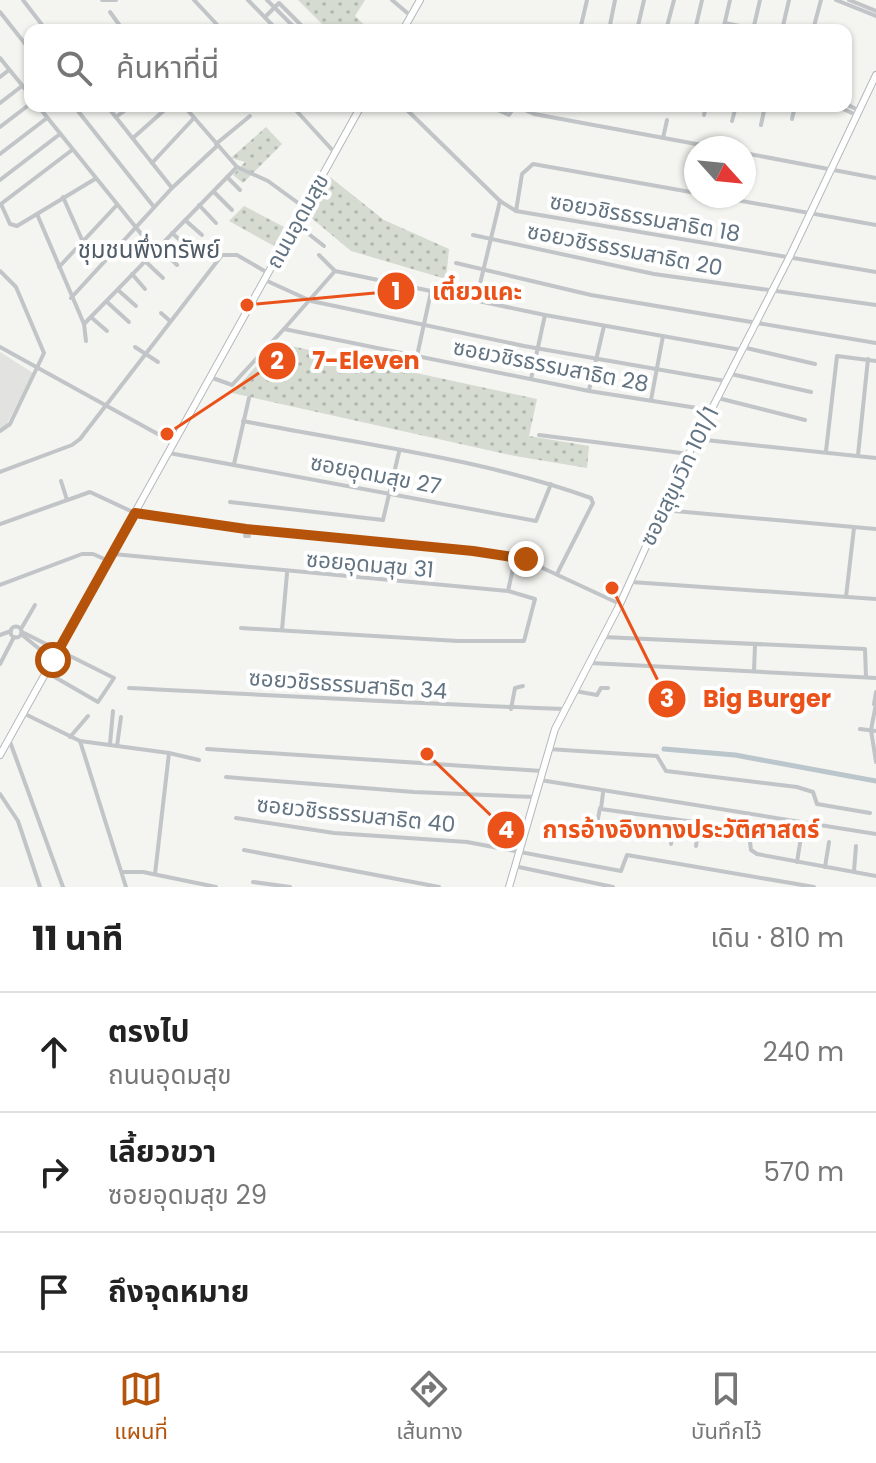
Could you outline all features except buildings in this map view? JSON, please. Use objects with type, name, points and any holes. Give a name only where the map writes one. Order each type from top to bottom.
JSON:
[{"type":"street","points":[[23,0],[41,24]]},
{"type":"street","points":[[102,0],[116,0]]},
{"type":"street","points":[[194,0],[216,24]]},
{"type":"street","points":[[248,0],[271,24]]},
{"type":"street","points":[[267,0],[291,24]]},
{"type":"street","points":[[392,0],[411,16]]},
{"type":"street","points":[[407,24],[420,0]]},
{"type":"street","points":[[581,24],[587,0]]},
{"type":"street","points":[[610,24],[615,0]]},
{"type":"street","points":[[638,24],[644,0]]},
{"type":"street","points":[[668,24],[674,0]]},
{"type":"street","points":[[696,24],[702,0]]},
{"type":"street","points":[[729,24],[725,23],[730,0]]},
{"type":"street","points":[[755,24],[760,0]]},
{"type":"street","points":[[783,24],[789,0]]},
{"type":"street","points":[[815,24],[821,0]]},
{"type":"street","points":[[836,0],[876,14]]},
{"type":"street","points":[[849,0],[876,14]]},
{"type":"street","points":[[265,17],[279,3],[300,24]]},
{"type":"street","points":[[0,12],[24,42]]},
{"type":"street","points":[[110,12],[119,24]]},
{"type":"street","points":[[0,58],[24,88]]},
{"type":"street","points":[[0,77],[9,70]]},
{"type":"street","name":"ซอยสุขุมวิท 101/1","points":[[509,887],[548,749],[564,709],[620,604],[710,410],[789,258],[876,75]]},
{"type":"street","points":[[0,103],[22,86]]},
{"type":"street","points":[[0,127],[24,109]]},
{"type":"street","points":[[852,109],[857,113]]},
{"type":"street","points":[[852,111],[857,113]]},
{"type":"street","points":[[42,112],[134,228],[177,265]]},
{"type":"street","points":[[79,112],[154,207]]},
{"type":"street","points":[[112,112],[172,188]]},
{"type":"street","points":[[116,117],[123,112]]},
{"type":"street","points":[[133,138],[162,112]]},
{"type":"street","points":[[189,112],[237,167],[268,181],[305,208]]},
{"type":"street","points":[[297,112],[335,153]]},
{"type":"street","name":"ถนนอุดมสุข","points":[[0,755],[358,112]]},
{"type":"street","name":"ซอยวชิรธรรมสาธิต 18","points":[[409,112],[500,201],[516,211],[876,272]]},
{"type":"street","points":[[532,112],[684,142]]},
{"type":"street","points":[[732,121],[734,112]]},
{"type":"street","points":[[761,125],[764,112]]},
{"type":"street","points":[[792,119],[794,112]]},
{"type":"street","points":[[71,298],[172,188],[250,116]]},
{"type":"street","points":[[0,154],[47,118]]},
{"type":"street","points":[[152,163],[194,118]]},
{"type":"street","points":[[663,138],[667,120]]},
{"type":"street","points":[[0,180],[60,134]]},
{"type":"street","points":[[72,150],[1,204],[13,226],[95,179]]},
{"type":"street","points":[[756,155],[876,178]]},
{"type":"street","points":[[516,211],[522,174],[533,164],[684,191]]},
{"type":"street","points":[[85,324],[237,167]]},
{"type":"street","points":[[227,177],[240,190]]},
{"type":"street","points":[[213,191],[232,210]]},
{"type":"street","points":[[63,197],[83,242]]},
{"type":"street","points":[[479,288],[500,201]]},
{"type":"street","points":[[756,203],[876,225]]},
{"type":"street","points":[[199,205],[216,223]]},
{"type":"street","points":[[59,267],[116,206]]},
{"type":"street","points":[[37,214],[71,298],[85,324],[86,341]]},
{"type":"street","points":[[185,220],[202,235]]},
{"type":"street","points":[[296,224],[324,246]]},
{"type":"street","points":[[172,233],[189,248]]},
{"type":"street","name":"ซอยวชิรธรรมสาธิต 20","points":[[473,235],[627,269],[876,305]]},
{"type":"street","points":[[0,472],[72,445],[226,252],[311,301],[539,348],[725,381]]},
{"type":"street","points":[[319,255],[335,271],[545,315],[742,348],[815,364]]},
{"type":"street","points":[[145,261],[163,278]]},
{"type":"street","points":[[456,263],[591,295],[757,320],[876,343]]},
{"type":"street","points":[[0,271],[16,287],[43,348],[38,369],[10,424],[0,431]]},
{"type":"street","points":[[210,377],[232,385],[335,271]]},
{"type":"street","points":[[132,274],[145,289]]},
{"type":"street","points":[[118,290],[136,306]]},
{"type":"street","points":[[417,356],[431,292]]},
{"type":"street","points":[[106,302],[129,322]]},
{"type":"street","points":[[161,313],[170,321]]},
{"type":"street","points":[[531,379],[545,315]]},
{"type":"street","points":[[92,318],[107,331]]},
{"type":"street","points":[[589,391],[604,326]]},
{"type":"street","name":"ซอยวชิรธรรมสาธิต 28","points":[[284,329],[589,391],[710,410]]},
{"type":"street","points":[[651,400],[663,336]]},
{"type":"street","points":[[0,347],[174,443]]},
{"type":"street","points":[[135,347],[158,362]]},
{"type":"street","points":[[826,451],[837,356],[876,361]]},
{"type":"street","points":[[858,455],[868,359]]},
{"type":"street","points":[[729,373],[811,392]]},
{"type":"street","points":[[234,464],[249,398]]},
{"type":"street","points":[[716,398],[805,420]]},
{"type":"street","points":[[243,421],[551,484],[591,498],[593,503],[558,572]]},
{"type":"street","points":[[539,435],[689,454]]},
{"type":"street","points":[[696,439],[876,458]]},
{"type":"street","points":[[230,502],[383,520],[399,452]]},
{"type":"street","name":"ซอยอุดมสุข 27","points":[[169,453],[536,521],[551,484]]},
{"type":"street","points":[[61,481],[67,500]]},
{"type":"street","points":[[0,524],[96,493],[135,513],[246,529],[515,558],[558,572],[620,604]]},
{"type":"street","points":[[662,510],[876,529]]},
{"type":"street","points":[[846,597],[854,528]]},
{"type":"street","points":[[246,529],[245,536],[249,536]]},
{"type":"street","name":"ซอยอุดมสุข 31","points":[[0,585],[82,554],[508,591]]},
{"type":"street","points":[[241,628],[497,643],[524,641],[535,597],[508,591],[515,558]]},
{"type":"street","points":[[282,631],[287,573]]},
{"type":"street","points":[[629,581],[876,599]]},
{"type":"street","points":[[0,664],[35,605]]},
{"type":"street","points":[[0,635],[16,626],[53,660]]},
{"type":"street","points":[[11,631],[14,637]]},
{"type":"street","points":[[21,632],[114,678],[98,702],[46,672]]},
{"type":"street","points":[[603,637],[865,649],[866,677]]},
{"type":"street","points":[[754,671],[755,644]]},
{"type":"street","points":[[589,663],[876,678]]},
{"type":"street","points":[[511,709],[515,688],[523,686]]},
{"type":"street","name":"ซอยวชิรธรรมสาธิต 34","points":[[129,688],[511,709],[564,709]]},
{"type":"street","points":[[574,691],[597,695],[601,688],[608,688]]},
{"type":"street","points":[[876,692],[876,762]]},
{"type":"street","points":[[110,745],[113,711]]},
{"type":"street","points":[[23,713],[80,741],[199,760]]},
{"type":"street","points":[[70,737],[88,716]]},
{"type":"street","points":[[117,746],[121,717]]},
{"type":"street","points":[[860,729],[874,731]]},
{"type":"street","points":[[9,738],[63,887]]},
{"type":"street","points":[[80,741],[126,887]]},
{"type":"street","points":[[207,749],[542,771]]},
{"type":"street","points":[[548,749],[657,756],[666,771],[797,787],[813,792],[817,804],[870,813]]},
{"type":"street","points":[[155,874],[169,753]]},
{"type":"street","points":[[226,777],[414,792],[535,797]]},
{"type":"street","points":[[540,780],[603,793],[876,834]]},
{"type":"street","points":[[596,829],[603,793]]},
{"type":"street","points":[[0,794],[18,821],[40,887]]},
{"type":"street","points":[[600,808],[746,830],[753,852],[876,876]]},
{"type":"street","name":"ซอยวชิรธรรมสาธิต 40","points":[[236,818],[334,833],[429,838],[519,851],[621,871],[627,855],[814,887]]},
{"type":"street","points":[[671,844],[674,819]]},
{"type":"street","points":[[696,846],[699,823]]},
{"type":"street","points":[[797,863],[801,837]]},
{"type":"street","points":[[825,867],[829,842]]},
{"type":"street","points":[[854,872],[856,846]]},
{"type":"street","points":[[244,850],[439,887]]},
{"type":"street","points":[[514,866],[613,887]]},
{"type":"street","points":[[122,872],[155,874],[216,887]]},
{"type":"street","points":[[253,882],[286,886]]},
{"type":"shaded area","points":[[298,0],[365,0],[355,16],[364,24],[322,24]]},
{"type":"shaded area","points":[[266,127],[282,144],[243,183],[233,175],[245,162],[231,158]]},
{"type":"shaded area","points":[[330,177],[384,220],[449,249],[446,279],[351,251],[309,216]]},
{"type":"shaded area","points":[[244,206],[284,227],[274,246],[229,221]]},
{"type":"shaded area","points":[[277,343],[537,399],[529,436],[589,446],[587,468],[515,456],[232,393]]},
{"type":"shaded area","points":[[0,352],[33,373],[6,426],[0,429]]},
{"type":"waterway","points":[[664,749],[735,755],[876,781]]},
{"type":"place","name":"เตี๋ยวแคะ","points":[[247,305]]},
{"type":"place","name":"7-Eleven","points":[[167,434]]},
{"type":"place","name":"Big Burger","points":[[612,588]]},
{"type":"place","name":"การอ้างอิงทางประวัติศาสตร์","points":[[427,754]]},
{"type":"district","name":"ชุมชนพึ่งทรัพย์","points":[[149,250]]},
{"type":"route","points":[[53,660],[135,513],[246,529],[526,559]]}]
